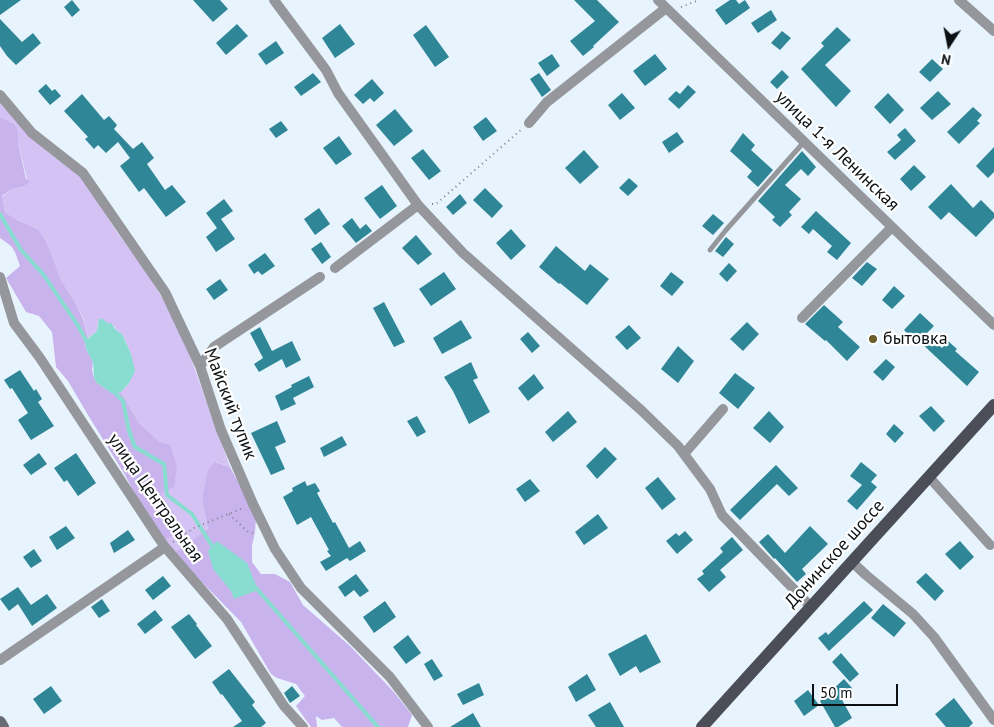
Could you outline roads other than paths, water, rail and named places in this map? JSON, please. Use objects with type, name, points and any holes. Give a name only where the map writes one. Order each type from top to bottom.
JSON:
[{"type":"main road","name":"Донинское шоссе","points":[[702,727],[994,405]]},
{"type":"street","points":[[274,0],[326,70],[338,94],[418,205],[463,253],[642,410],[678,446],[710,489],[722,515],[811,606]]},
{"type":"street","name":"улица 1-я Ленинская","points":[[658,0],[994,325]]},
{"type":"street","points":[[959,0],[994,31]]},
{"type":"street","points":[[529,123],[547,102],[666,8]]},
{"type":"street","name":"Майский тупик","points":[[0,95],[32,133],[83,173],[165,292],[200,366],[220,430],[253,504],[275,549],[301,588],[390,677],[428,727]]},
{"type":"street","points":[[335,268],[418,205]]},
{"type":"street","points":[[802,318],[892,227]]},
{"type":"street","name":"улица Центральная","points":[[0,277],[14,323],[40,358],[165,548],[227,619],[284,706],[302,727]]},
{"type":"street","points":[[200,366],[214,347],[320,278]]},
{"type":"street","points":[[684,454],[723,409]]},
{"type":"street","points":[[929,477],[990,545]]},
{"type":"street","points":[[0,660],[165,548]]},
{"type":"street","points":[[852,562],[913,614],[934,637],[994,720]]},
{"type":"lane","points":[[710,250],[804,141]]},
{"type":"waterway","points":[[0,214],[21,250],[43,274],[87,342]]},
{"type":"waterway","points":[[114,390],[123,401],[129,431],[135,447],[164,464],[167,495],[192,514],[214,549]]},
{"type":"waterway","points":[[256,588],[378,727]]},
{"type":"place","name":"бытовка","points":[[873,339]]}]
